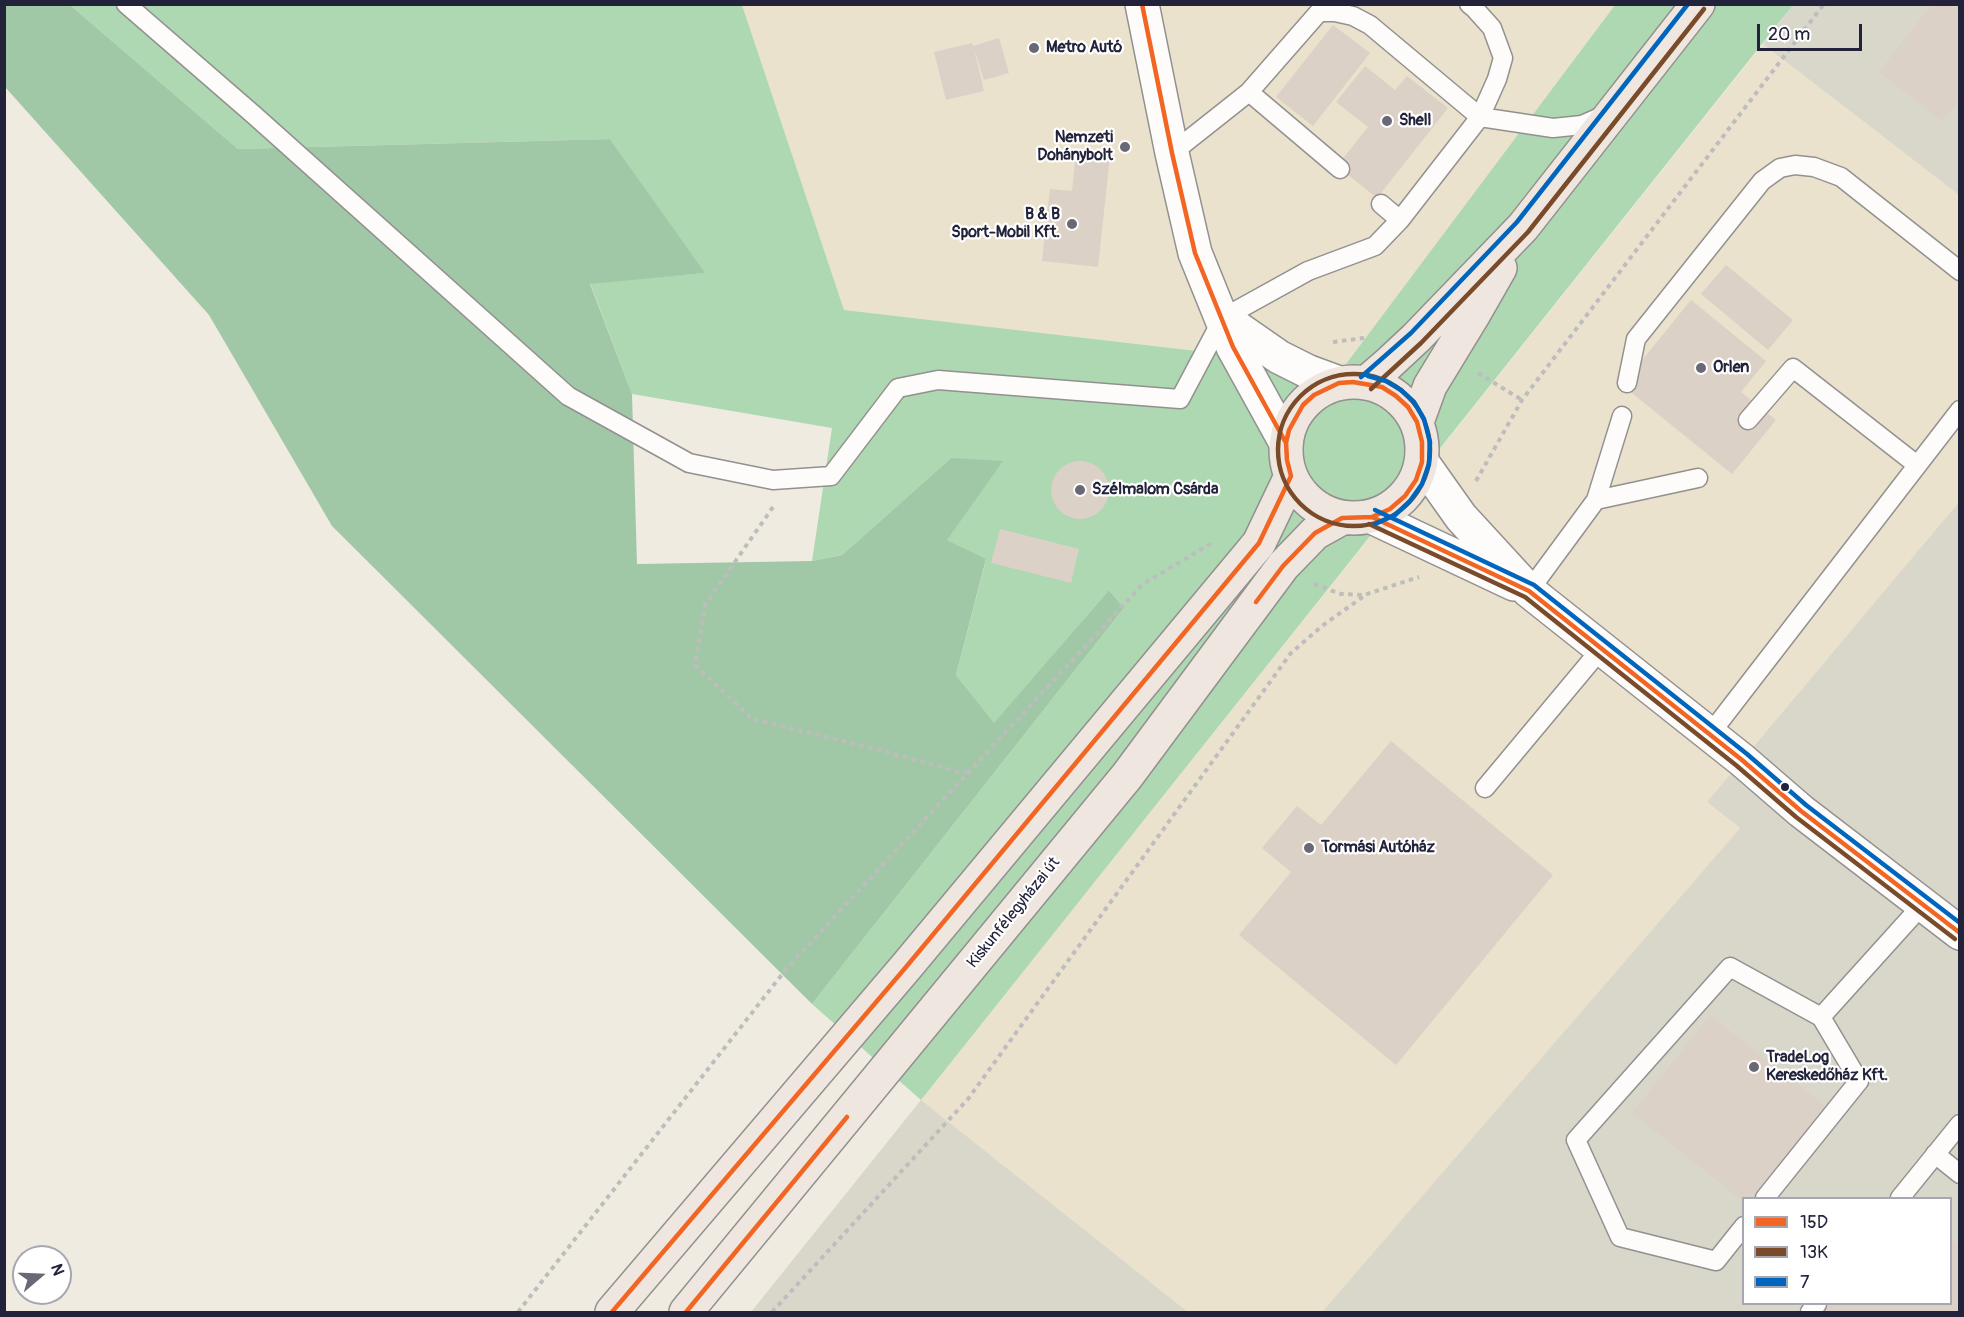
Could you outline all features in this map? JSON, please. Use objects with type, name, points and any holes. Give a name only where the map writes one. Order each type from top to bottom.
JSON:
[{"type":"main road","points":[[1353,383],[1382,387],[1396,396],[1408,407],[1417,422],[1422,441],[1422,462],[1416,480],[1405,496],[1390,509],[1357,517],[1326,513],[1311,503],[1291,476],[1286,443],[1289,429],[1303,405],[1320,391],[1353,383],[1387,365],[1416,338],[1523,227],[1698,4]]},
{"type":"main road","points":[[1417,422],[1430,386],[1523,227]]},
{"type":"main road","points":[[612,1312],[906,967],[1259,543],[1291,476]]},
{"type":"main road","name":"Kiskunfélegyházai út","points":[[686,1312],[1127,776],[1283,566],[1315,532],[1357,517]]},
{"type":"street","points":[[1142,4],[1195,253],[1233,347],[1286,443]]},
{"type":"street","points":[[1222,318],[1279,357],[1309,372],[1353,383]]},
{"type":"street","points":[[1422,462],[1461,517],[1529,591],[1710,734],[1801,811],[1959,933]]},
{"type":"street","points":[[1357,517],[1446,551],[1529,591]]},
{"type":"lane","points":[[126,4],[246,108],[568,396],[689,463],[773,480],[831,476],[898,388],[938,380],[1180,399],[1222,318],[1308,271],[1375,246],[1400,220],[1480,117],[1497,79],[1503,58],[1492,28],[1468,4]]},
{"type":"lane","points":[[1172,153],[1249,92],[1323,8],[1353,16],[1370,25],[1480,117],[1553,128],[1582,125],[1615,111]]},
{"type":"lane","points":[[1249,92],[1340,169]]},
{"type":"lane","points":[[1627,383],[1636,339],[1762,181],[1779,168],[1795,165],[1814,167],[1841,177],[1959,271]]},
{"type":"lane","points":[[1381,204],[1400,220]]},
{"type":"lane","points":[[1748,420],[1793,368],[1917,465]]},
{"type":"lane","points":[[1710,734],[1959,410]]},
{"type":"lane","points":[[1529,591],[1596,500],[1622,416]]},
{"type":"lane","points":[[1596,500],[1698,478]]},
{"type":"lane","points":[[1485,788],[1601,649]]},
{"type":"lane","points":[[1821,1017],[1923,904]]},
{"type":"lane","points":[[1742,1227],[1716,1261],[1620,1237],[1576,1140],[1730,967],[1821,1017],[1859,1081],[1767,1197]]},
{"type":"lane","points":[[1901,1197],[1959,1124]]},
{"type":"lane","points":[[1935,1154],[1959,1174]]},
{"type":"path","points":[[1461,517],[1470,493],[1522,400],[1824,4]]},
{"type":"path","points":[[792,479],[705,604],[695,665],[752,719],[959,772],[969,772]]},
{"type":"path","points":[[518,1312],[787,968],[1143,584],[1218,539],[1234,536],[1259,543]]},
{"type":"path","points":[[772,1312],[968,1099],[1291,653],[1322,626],[1364,596],[1430,573],[1446,551]]},
{"type":"path","points":[[1283,566],[1304,581],[1341,594],[1364,596]]},
{"type":"shaded area","points":[[742,5],[1615,5],[1343,368],[844,310]]},
{"type":"shaded area","points":[[1793,5],[1959,5],[1959,195],[1763,44]]},
{"type":"shaded area","points":[[1763,44],[1959,195],[1959,502],[1707,802],[1740,828],[1322,1312],[1188,1312],[921,1100]]},
{"type":"shaded area","points":[[1959,502],[1959,1312],[1322,1312],[1740,828],[1707,802]]},
{"type":"shaded area","points":[[921,1100],[1188,1312],[751,1312]]},
{"type":"green space","points":[[4,5],[70,5],[238,149],[610,139],[705,273],[590,284],[632,394],[637,564],[812,561],[842,555],[951,458],[1003,461],[947,540],[986,559],[956,675],[994,723],[1109,590],[1124,608],[812,1004],[332,526],[209,315],[5,87]]},
{"type":"green space","points":[[70,5],[742,5],[844,310],[1343,368],[1615,5],[1793,5],[921,1100],[812,1004],[1124,608],[1109,590],[994,724],[956,675],[986,560],[947,540],[951,458],[842,555],[812,561],[832,428],[632,394],[590,283],[704,273],[610,139],[238,149]]},
{"type":"building","points":[[1932,4],[1960,4],[1960,98],[1942,121],[1879,72]]},
{"type":"building","points":[[1333,25],[1370,53],[1313,126],[1276,97]]},
{"type":"building","points":[[999,38],[1009,73],[984,80],[974,49],[984,91],[946,100],[934,52],[972,43],[973,46]]},
{"type":"building","points":[[1365,66],[1395,90],[1407,76],[1448,108],[1377,198],[1337,166],[1368,127],[1336,102]]},
{"type":"building","points":[[1076,152],[1110,156],[1098,267],[1042,261],[1050,189],[1072,191]]},
{"type":"building","points":[[1726,265],[1793,320],[1768,350],[1701,294]]},
{"type":"building","points":[[1691,300],[1766,361],[1741,392],[1776,420],[1732,474],[1622,385]]},
{"type":"building","points":[[1074,461],[1086,461],[1101,469],[1109,484],[1109,496],[1101,511],[1086,519],[1074,519],[1059,511],[1051,496],[1051,484],[1059,469]]},
{"type":"building","points":[[1000,529],[1079,549],[1071,583],[991,563]]},
{"type":"building","points":[[1391,741],[1553,875],[1396,1065],[1239,935],[1291,872],[1262,848],[1297,806],[1321,825]]},
{"type":"building","points":[[1710,1015],[1825,1106],[1752,1197],[1742,1197],[1742,1200],[1632,1113]]},
{"type":"building","points":[[1952,1239],[1960,1245],[1960,1312],[1820,1312],[1826,1305],[1952,1305]]},
{"type":"transit line","name":"15D","points":[[1142,4],[1195,253],[1233,347],[1286,443],[1291,476]]},
{"type":"transit line","name":"7","points":[[1361,377],[1411,333],[1517,222],[1688,4]]},
{"type":"transit line","name":"13K","points":[[1371,389],[1421,343],[1528,232],[1704,9]]},
{"type":"transit line","name":"13K","points":[[1354,374],[1383,380],[1396,387],[1407,397],[1417,408],[1424,421],[1430,450],[1424,479],[1417,492],[1407,503],[1396,513],[1383,520],[1354,526],[1325,520],[1312,513],[1301,503],[1291,492],[1284,479],[1278,450],[1284,421],[1291,408],[1301,397],[1312,387],[1325,380],[1354,374]]},
{"type":"transit line","name":"7","points":[[1368,376],[1386,381],[1401,390],[1414,402],[1424,419],[1430,442],[1429,464],[1422,484],[1410,501],[1395,515],[1375,524]]},
{"type":"transit line","name":"15D","points":[[1291,476],[1286,443],[1289,430],[1303,405],[1314,395],[1339,383],[1353,382],[1382,387],[1396,396],[1408,407],[1417,422],[1422,442],[1422,462],[1416,480],[1405,496],[1390,509],[1372,517],[1342,518]]},
{"type":"transit line","name":"15D","points":[[612,1312],[906,967],[1259,543],[1291,476]]},
{"type":"transit line","name":"7","points":[[1375,510],[1534,585],[1747,754],[1806,805],[1960,923]]},
{"type":"transit line","name":"15D","points":[[1372,517],[1529,591],[1742,760],[1801,811],[1960,933]]},
{"type":"transit line","name":"15D","points":[[1256,602],[1283,566],[1315,533],[1342,518]]},
{"type":"transit line","name":"13K","points":[[1369,524],[1525,597],[1737,766],[1796,817],[1955,939]]},
{"type":"transit line","name":"15D","points":[[686,1312],[847,1117]]},
{"type":"place","name":"Metro Autó","points":[[1034,48]]},
{"type":"place","name":"Shell","points":[[1387,121]]},
{"type":"place","name":"Nemzeti Dohánybolt","points":[[1125,147]]},
{"type":"place","name":"B & B Sport-Mobil Kft.","points":[[1072,224]]},
{"type":"place","name":"Orlen","points":[[1701,368]]},
{"type":"place","name":"Szélmalom Csárda","points":[[1080,490]]},
{"type":"place","name":"Tormási Autóház","points":[[1309,848]]},
{"type":"place","name":"TradeLog Kereskedőház Kft.","points":[[1754,1067]]}]
